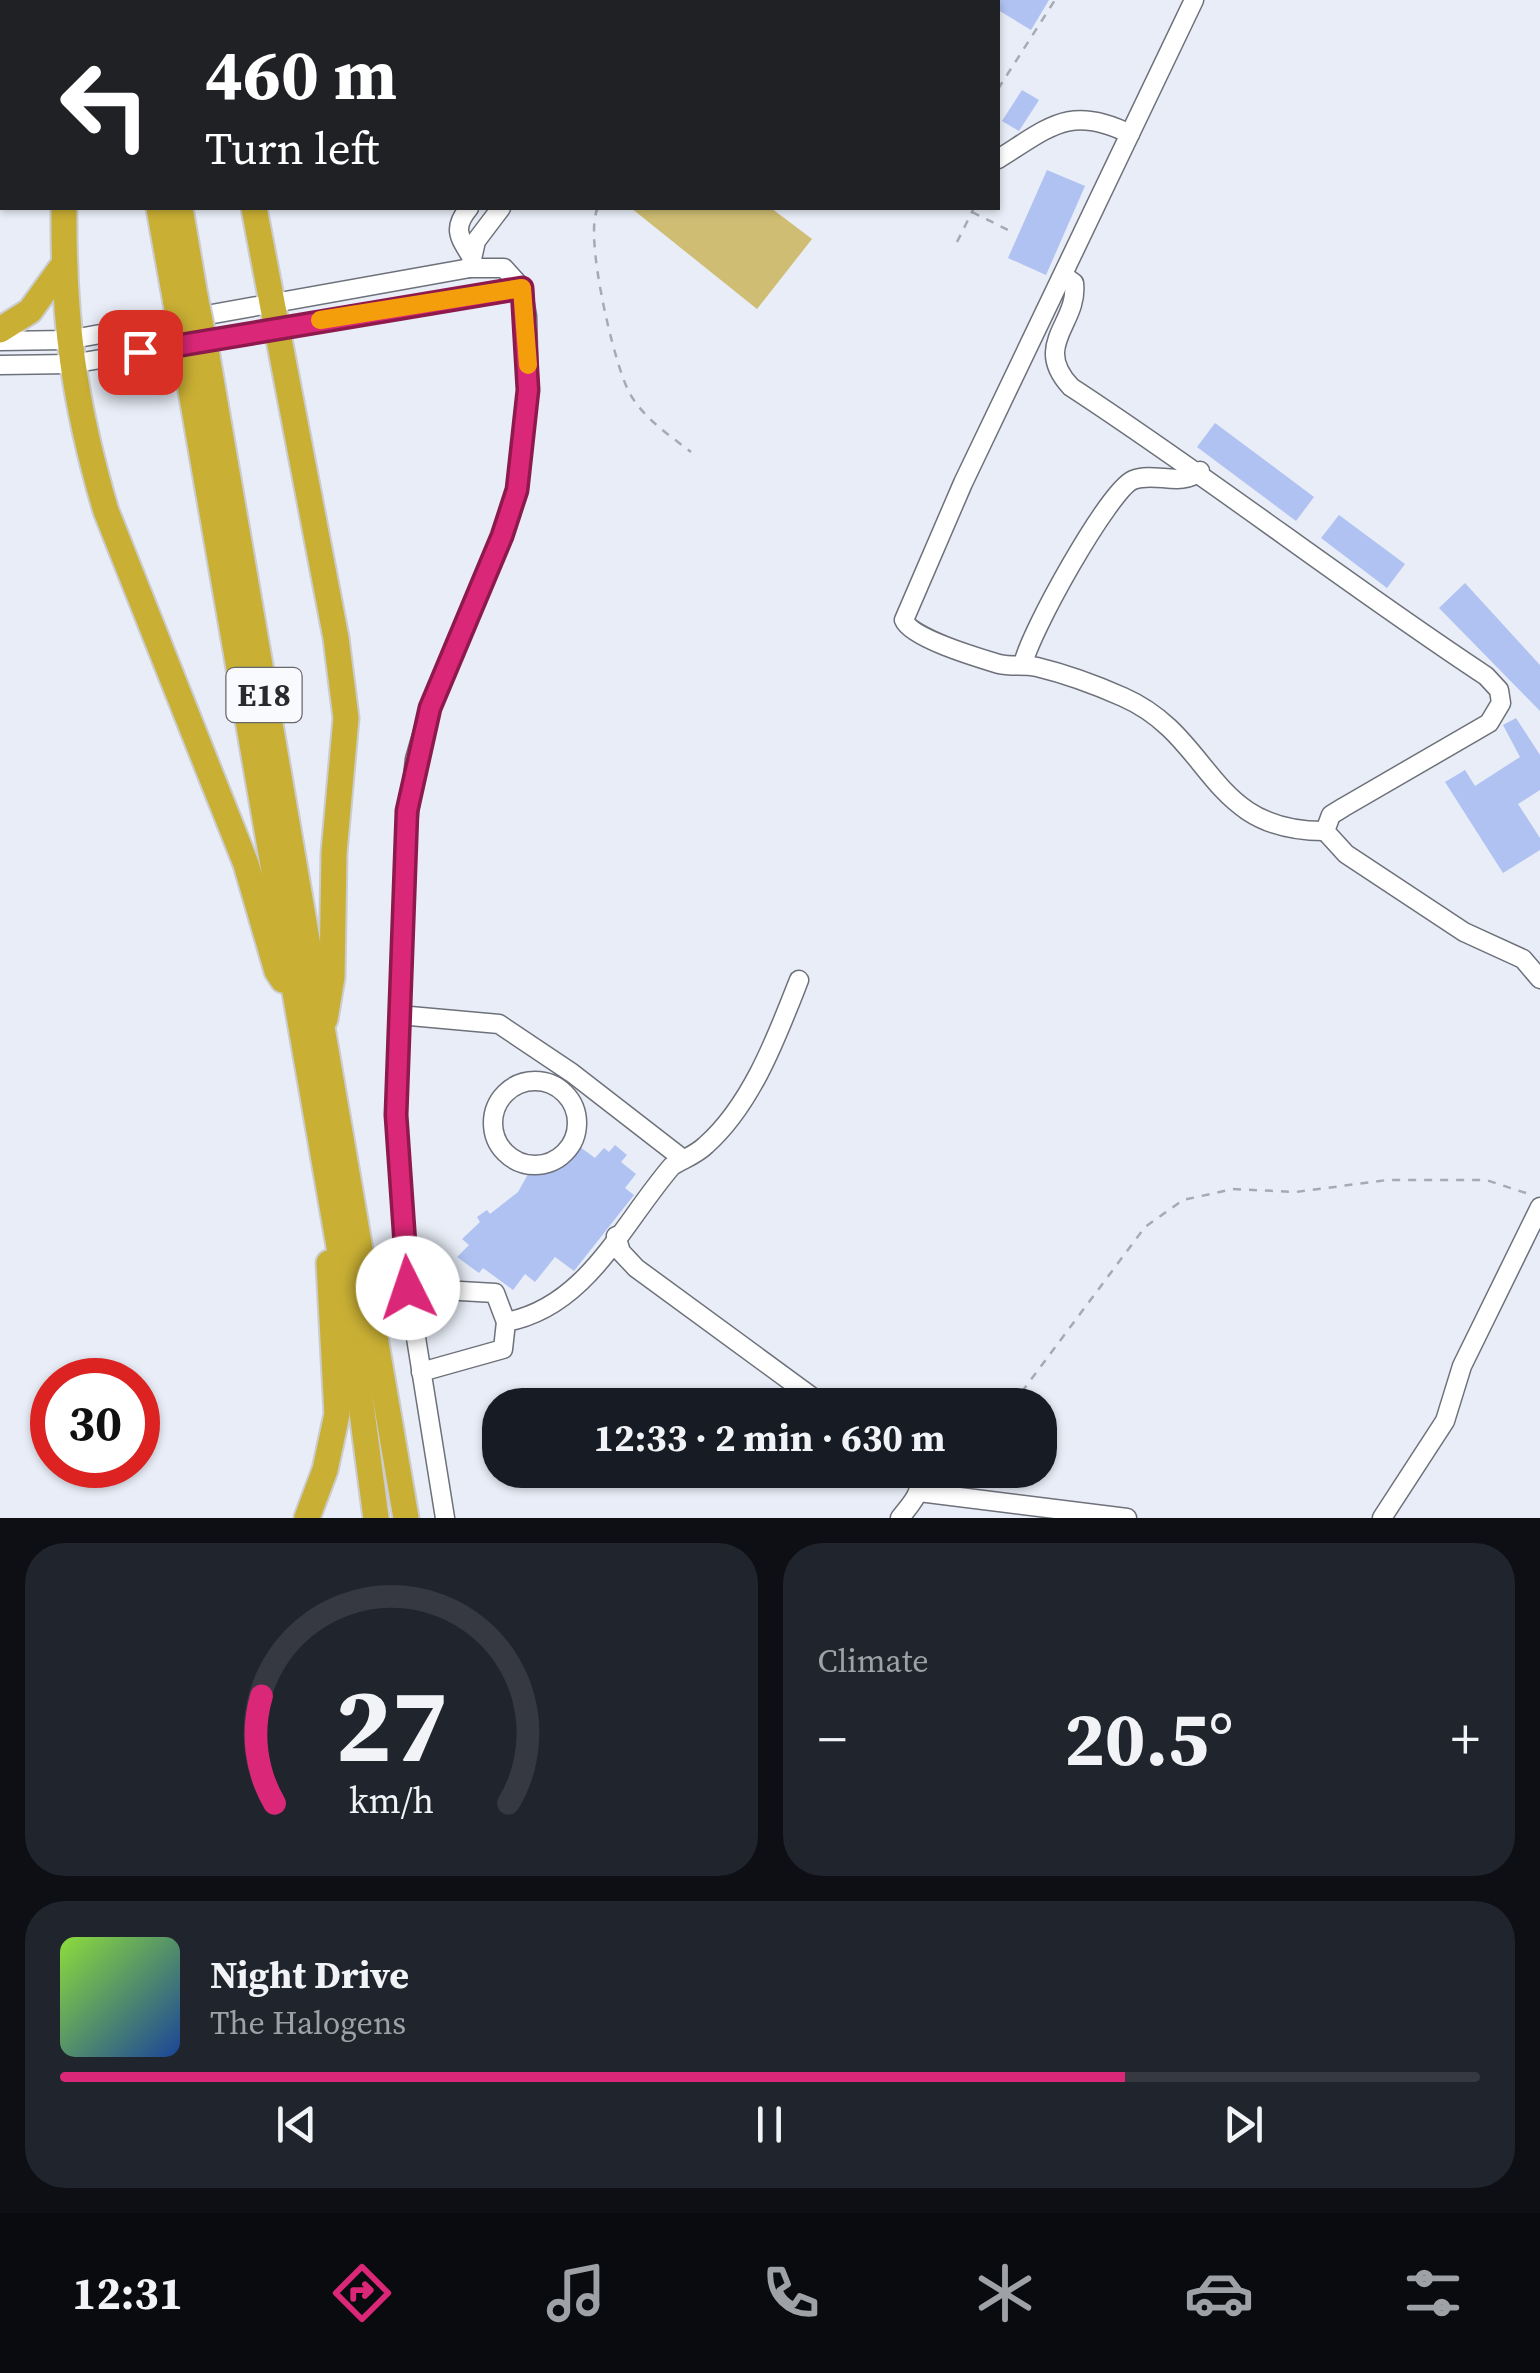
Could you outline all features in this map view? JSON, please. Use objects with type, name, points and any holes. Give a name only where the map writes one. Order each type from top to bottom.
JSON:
[{"type":"highway","points":[[64,210],[69,352],[106,511],[246,864],[277,971],[295,996]]},
{"type":"highway","name":"E18","points":[[161,210],[186,300],[322,1034],[402,1518]]},
{"type":"highway","name":"E18","points":[[180,210],[186,300]]},
{"type":"highway","points":[[254,210],[336,638],[346,718],[334,854],[332,977],[322,1034]]},
{"type":"highway","points":[[0,330],[30,311],[64,264]]},
{"type":"highway","name":"E18","points":[[196,356],[376,1518]]},
{"type":"highway","points":[[307,1518],[326,1470],[337,1414],[327,1280],[334,1230]]},
{"type":"street","points":[[1194,0],[963,483],[904,620],[914,633],[1001,664],[1023,664],[1123,697],[1156,715],[1240,808],[1258,820],[1293,831],[1325,831],[1346,854],[1464,932],[1523,959],[1540,980]]},
{"type":"street","points":[[1000,159],[1066,120],[1098,120],[1130,134]]},
{"type":"street","points":[[469,210],[458,226],[458,236],[470,262]]},
{"type":"street","points":[[470,262],[476,242],[500,210]]},
{"type":"street","points":[[276,314],[470,262],[504,268],[522,288],[528,390],[517,490],[502,536],[447,663],[415,759],[405,842],[396,1115],[408,1288],[445,1518]]},
{"type":"street","points":[[1063,275],[1074,284],[1075,294],[1054,349],[1059,374],[1071,387],[1200,471],[1294,544],[1486,676],[1499,690],[1501,703],[1489,723],[1331,815],[1325,831]]},
{"type":"street","points":[[0,365],[276,314],[522,288]]},
{"type":"street","points":[[0,341],[69,352]]},
{"type":"street","points":[[1023,664],[1034,630],[1117,490],[1144,477],[1189,479],[1200,471]]},
{"type":"street","points":[[506,1322],[536,1316],[576,1288],[661,1179],[717,1133],[772,1044],[796,988]]},
{"type":"street","points":[[399,1015],[499,1024],[572,1073],[683,1159]]},
{"type":"street","points":[[561,1090],[572,1073]]},
{"type":"street","points":[[534,1080],[561,1090],[576,1114],[572,1143],[550,1162],[521,1163],[508,1156],[498,1145],[493,1116],[506,1091],[534,1080]]},
{"type":"street","points":[[1382,1518],[1444,1421],[1462,1366],[1540,1207]]},
{"type":"street","points":[[616,1236],[621,1252],[636,1268],[800,1388]]},
{"type":"street","points":[[408,1288],[494,1293],[506,1322],[502,1349],[421,1372]]},
{"type":"street","points":[[900,1518],[920,1488]]},
{"type":"street","points":[[919,1492],[1127,1518]]},
{"type":"path","points":[[1000,87],[1054,0]]},
{"type":"path","points":[[597,210],[594,250],[628,392],[646,417],[690,452]]},
{"type":"path","points":[[957,242],[973,210],[1008,230]]},
{"type":"path","points":[[1025,1388],[1145,1227],[1183,1200],[1233,1189],[1296,1192],[1387,1180],[1486,1180],[1540,1197]]},
{"type":"shaded area","points":[[633,210],[774,210],[812,239],[757,309]]},
{"type":"building","points":[[1000,0],[1049,0],[1031,30],[1000,11]]},
{"type":"building","points":[[1022,90],[1039,100],[1019,131],[1002,121]]},
{"type":"building","points":[[1047,170],[1085,186],[1046,275],[1008,258]]},
{"type":"building","points":[[1215,423],[1314,497],[1296,521],[1197,447]]},
{"type":"building","points":[[1339,515],[1405,564],[1387,588],[1321,538]]},
{"type":"building","points":[[1465,583],[1540,665],[1540,711],[1439,608]]},
{"type":"building","points":[[1516,718],[1540,755],[1540,790],[1518,804],[1540,838],[1540,850],[1503,873],[1445,782],[1465,770],[1475,786],[1520,757],[1503,725]]},
{"type":"building","points":[[615,1145],[627,1155],[621,1162],[636,1174],[625,1188],[634,1195],[574,1271],[555,1257],[535,1282],[525,1274],[513,1290],[483,1268],[479,1273],[457,1257],[469,1245],[462,1239],[480,1222],[477,1217],[487,1210],[490,1214],[518,1192],[531,1169],[555,1166],[580,1147],[595,1158],[604,1148],[609,1152]]},
{"type":"slow traffic","points":[[320,320],[522,288],[528,365]]},
{"type":"route","points":[[140,352],[522,288],[527,316],[528,390],[517,490],[502,536],[430,708],[415,759],[407,811],[396,1115],[408,1288]]}]
